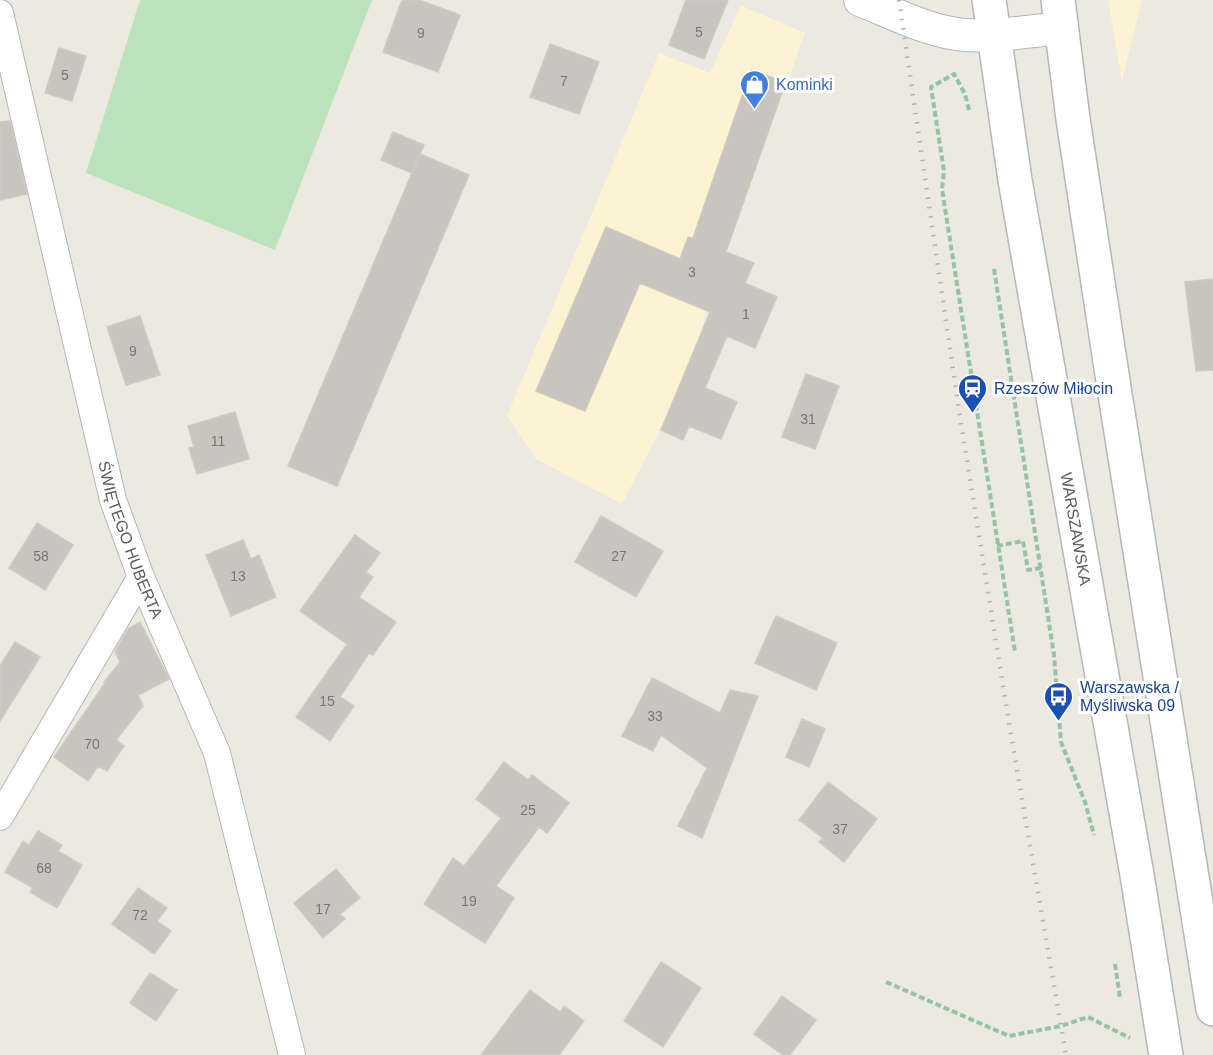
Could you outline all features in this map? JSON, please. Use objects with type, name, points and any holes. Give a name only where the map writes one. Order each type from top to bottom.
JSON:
[{"type":"main road","name":"WARSZAWSKA","points":[[989,0],[1015,180],[1137,875],[1164,1044]]},
{"type":"main road","points":[[1060,14],[1073,119],[1115,394],[1213,1009]]},
{"type":"street","points":[[860,0],[933,28],[964,35],[995,34],[1060,14]]},
{"type":"street","name":"ŚWIĘTEGO HUBERTA","points":[[0,13],[113,500],[141,577],[217,753],[292,1055]]},
{"type":"street","points":[[0,817],[141,577]]},
{"type":"path","points":[[970,116],[965,94],[954,74],[932,87],[944,171],[942,189],[1015,652]]},
{"type":"path","points":[[994,267],[1054,655],[1061,742],[1085,802],[1097,846]]},
{"type":"path","points":[[997,546],[1023,541],[1028,570],[1041,568]]},
{"type":"path","points":[[1115,962],[1122,1006]]},
{"type":"path","points":[[886,981],[1009,1036],[1061,1026],[1088,1017],[1128,1039],[1164,1044]]},
{"type":"path","points":[[1126,1028],[1129,1047]]},
{"type":"shaded area","points":[[1108,0],[1142,0],[1122,81]]},
{"type":"shaded area","points":[[741,6],[805,33],[714,283],[697,346],[667,417],[622,504],[536,459],[507,416],[659,53],[710,73]]},
{"type":"green space","points":[[140,0],[372,0],[275,250],[86,173]]},
{"type":"building","points":[[402,0],[419,0],[460,15],[438,72],[383,52]]},
{"type":"building","points":[[686,0],[728,0],[704,59],[669,45]]},
{"type":"building","points":[[550,44],[599,62],[579,114],[530,97]]},
{"type":"building","points":[[59,48],[86,56],[72,101],[45,93]]},
{"type":"building","points":[[751,70],[786,82],[726,252],[754,263],[745,283],[777,297],[755,348],[727,336],[705,388],[737,402],[721,439],[689,426],[683,440],[661,430],[710,312],[640,283],[585,411],[536,391],[606,227],[680,259],[688,237],[693,238]]},
{"type":"building","points":[[10,121],[27,194],[0,200],[0,122]]},
{"type":"building","points":[[393,132],[424,145],[412,173],[381,160]]},
{"type":"building","points":[[420,154],[469,175],[337,486],[288,466]]},
{"type":"building","points":[[1213,279],[1213,370],[1196,371],[1185,282]]},
{"type":"building","points":[[140,316],[160,375],[126,385],[107,327]]},
{"type":"building","points":[[806,374],[839,386],[815,449],[782,437]]},
{"type":"building","points":[[235,412],[249,459],[197,474],[189,448],[194,447],[188,426]]},
{"type":"building","points":[[601,516],[663,551],[636,597],[575,562]]},
{"type":"building","points":[[37,523],[73,545],[45,590],[9,568]]},
{"type":"building","points":[[355,535],[380,553],[366,572],[373,577],[359,597],[396,622],[373,655],[369,653],[340,697],[354,706],[330,741],[296,717],[347,644],[300,611]]},
{"type":"building","points":[[243,540],[251,559],[259,555],[276,597],[231,616],[206,555]]},
{"type":"building","points":[[776,616],[837,643],[816,690],[755,663]]},
{"type":"building","points":[[140,622],[169,679],[138,695],[143,706],[116,740],[124,746],[107,771],[98,766],[88,781],[54,757],[120,662],[115,652],[128,629]]},
{"type":"building","points":[[15,642],[40,657],[0,721],[0,666]]},
{"type":"building","points":[[652,678],[720,713],[730,690],[758,696],[702,838],[678,826],[707,768],[661,735],[653,751],[622,736]]},
{"type":"building","points":[[802,719],[825,729],[809,767],[786,757]]},
{"type":"building","points":[[504,762],[528,780],[532,775],[569,803],[547,833],[539,827],[496,886],[514,898],[485,943],[424,904],[453,858],[464,866],[501,818],[476,799]]},
{"type":"building","points":[[828,782],[877,819],[844,862],[819,842],[823,838],[799,820]]},
{"type":"building","points":[[38,831],[62,845],[58,851],[82,865],[57,908],[30,892],[33,888],[5,872],[23,841],[29,845]]},
{"type":"building","points":[[336,869],[360,898],[340,914],[345,919],[323,938],[294,903]]},
{"type":"building","points":[[138,888],[167,908],[157,921],[171,931],[154,954],[112,924]]},
{"type":"building","points":[[661,962],[701,988],[663,1047],[624,1021]]},
{"type":"building","points":[[150,973],[177,990],[156,1021],[130,1003]]},
{"type":"building","points":[[530,990],[560,1012],[564,1006],[584,1021],[559,1055],[481,1055]]},
{"type":"building","points":[[782,996],[816,1020],[790,1055],[783,1055],[754,1034]]},
{"type":"railway","points":[[899,0],[960,417],[1010,729],[1066,1055]]},
{"type":"place","name":"Kominki","points":[[755,110]]},
{"type":"place","name":"Rzeszów Miłocin","points":[[973,414]]},
{"type":"place","name":"Warszawska / Myśliwska 09","points":[[1059,722]]}]
